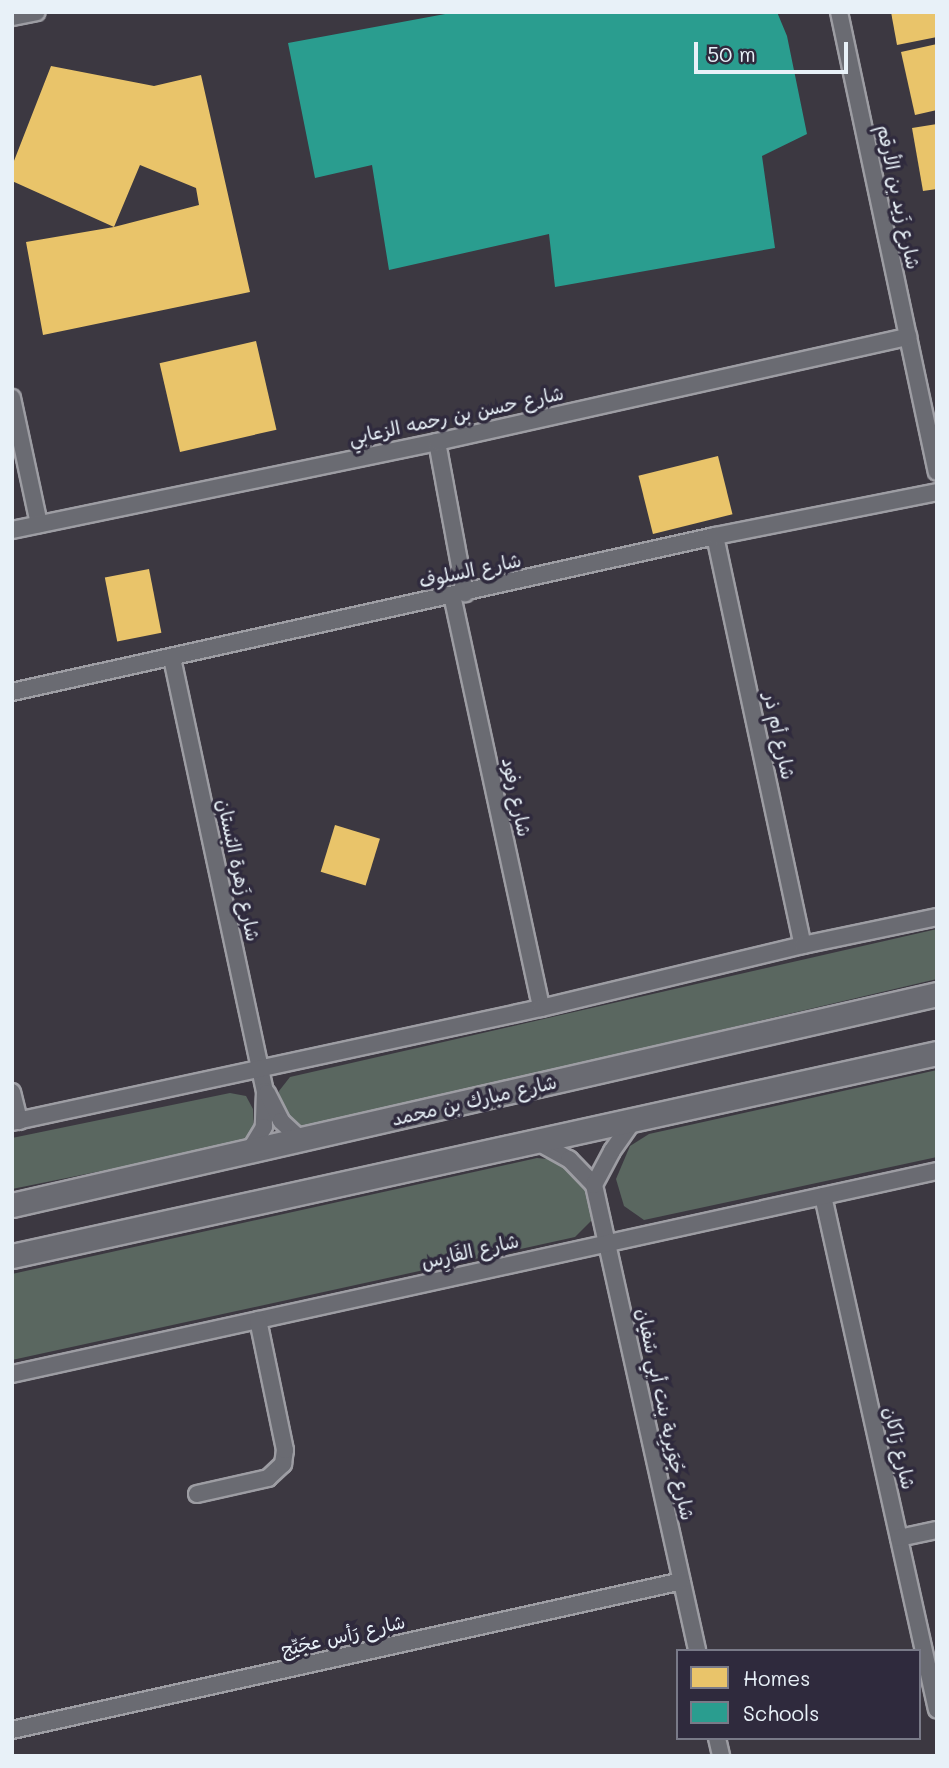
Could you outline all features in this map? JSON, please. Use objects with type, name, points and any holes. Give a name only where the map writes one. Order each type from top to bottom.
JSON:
[{"type":"main road","name":"شارع مبارك بن محمد","points":[[12,1205],[937,994]]},
{"type":"main road","points":[[12,1256],[937,1053]]},
{"type":"street","points":[[12,17],[37,12]]},
{"type":"street","name":"شارع زَيد بن الأرقم","points":[[839,12],[937,472]]},
{"type":"street","name":"شارع حسن بن رحمه الزعابي","points":[[12,530],[437,442],[908,337]]},
{"type":"street","points":[[12,398],[39,524]]},
{"type":"street","name":"شارع رفود","points":[[437,442],[458,594],[541,1009]]},
{"type":"street","name":"شارع السلوف","points":[[12,692],[715,536],[937,492]]},
{"type":"street","name":"شارع أم ذر","points":[[715,536],[803,945]]},
{"type":"street","name":"شارع زَهرة البُستان","points":[[172,657],[265,1091],[264,1127],[250,1150]]},
{"type":"street","points":[[12,1092],[16,1121],[541,1009],[803,945],[937,917]]},
{"type":"street","name":"شارع زَهرة البُستان","points":[[265,1091],[281,1121],[300,1139]]},
{"type":"street","points":[[536,1142],[569,1159],[594,1185],[612,1151],[634,1120]]},
{"type":"street","name":"شارع الفَارِس","points":[[12,1374],[937,1171]]},
{"type":"street","name":"شارع جُوَيرِية بنت أبي سُفيان","points":[[594,1185],[697,1649]]},
{"type":"street","name":"شارع رَاكان","points":[[823,1196],[937,1710]]},
{"type":"street","points":[[197,1494],[268,1478],[283,1464],[285,1450],[258,1320]]},
{"type":"street","points":[[899,1538],[937,1530]]},
{"type":"street","name":"شارع رَأس عجَيِّج","points":[[12,1730],[682,1581]]},
{"type":"shaded area","points":[[937,929],[937,979],[300,1129],[280,1109],[279,1091],[290,1077]]},
{"type":"shaded area","points":[[937,1070],[937,1157],[644,1220],[624,1206],[616,1179],[630,1146],[649,1134]]},
{"type":"shaded area","points":[[230,1093],[246,1096],[253,1109],[254,1131],[245,1142],[12,1189],[12,1138]]},
{"type":"shaded area","points":[[537,1158],[568,1161],[588,1192],[593,1219],[575,1237],[12,1360],[12,1274]]},
{"type":"building: Homes","points":[[891,12],[937,12],[937,37],[897,45]]},
{"type":"building: Homes","points":[[937,44],[937,110],[915,115],[901,52]]},
{"type":"building: Homes","points":[[51,66],[154,86],[201,75],[250,292],[43,335],[26,242],[114,227],[12,181],[12,166]],"holes":[[[140,165],[196,188],[199,205],[114,227]]]},
{"type":"building: Homes","points":[[937,124],[937,189],[923,191],[912,128]]},
{"type":"building: Homes","points":[[256,341],[276,430],[180,452],[160,363]]},
{"type":"building: Homes","points":[[718,456],[733,514],[653,534],[638,476]]},
{"type":"building: Homes","points":[[149,569],[161,633],[117,641],[105,578]]},
{"type":"building: Homes","points":[[335,825],[380,839],[366,886],[321,872]]},
{"type":"building: Schools","points":[[456,12],[777,12],[787,36],[807,134],[762,156],[775,248],[555,287],[549,234],[389,270],[372,165],[315,178],[288,43]]}]
